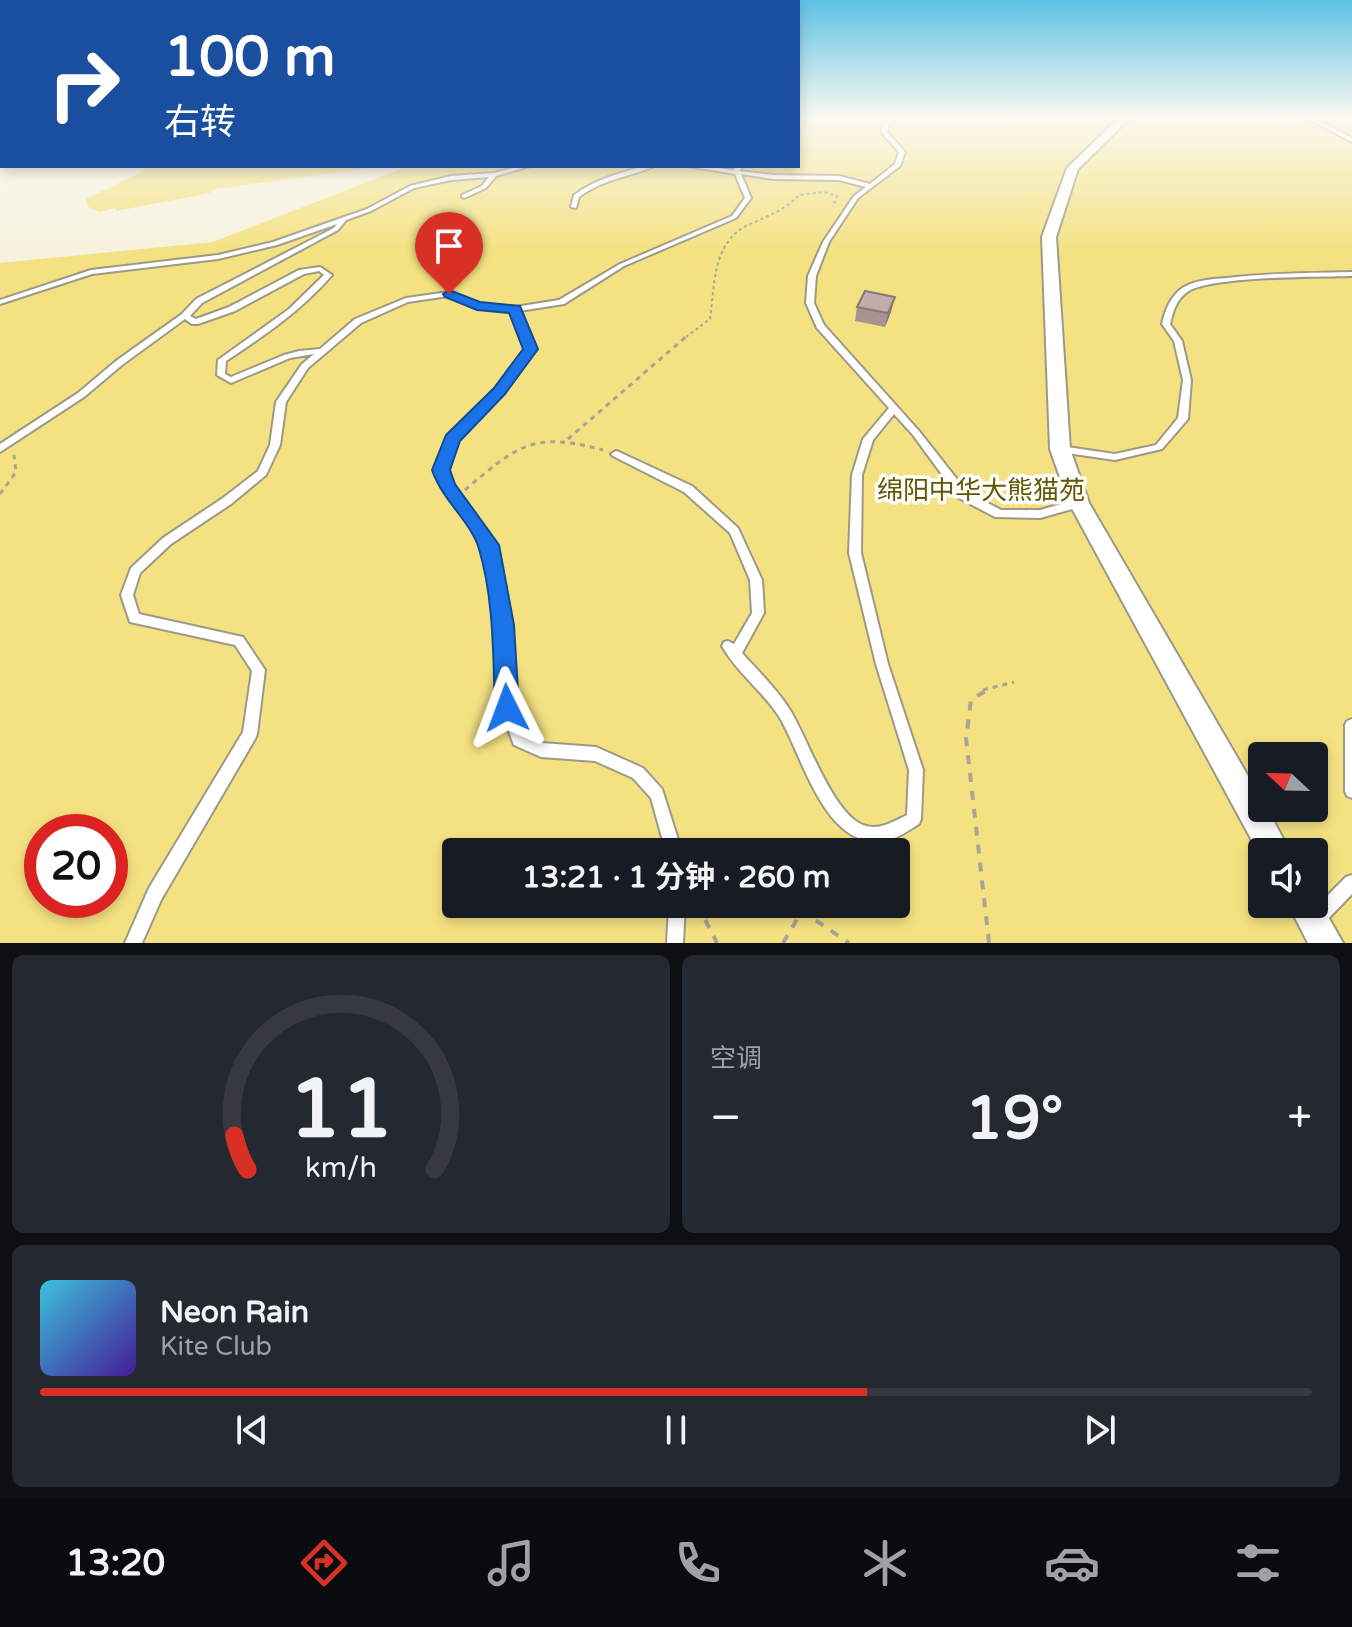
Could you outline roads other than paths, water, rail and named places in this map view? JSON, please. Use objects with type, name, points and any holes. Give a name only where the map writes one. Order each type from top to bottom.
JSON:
[{"type":"street","points":[[1078,163],[1073,168],[1049,237],[1060,449],[1079,503],[1267,838]]},
{"type":"lane","points":[[899,163],[856,197],[826,242],[812,276],[810,303],[820,326],[963,495],[999,514],[1040,514],[1079,503]]},
{"type":"lane","points":[[0,302],[91,272],[218,257],[275,244],[344,219],[412,187],[451,178],[494,175],[520,168]]},
{"type":"lane","points":[[574,207],[576,196],[584,189],[608,177],[644,168]]},
{"type":"lane","points":[[738,168],[773,177],[839,178],[871,186]]},
{"type":"lane","points":[[133,943],[155,894],[250,734],[259,670],[239,641],[134,618],[127,595],[135,571],[156,551],[262,473],[275,445],[281,402],[305,366],[358,321],[406,300],[449,294],[477,306],[515,309],[561,302],[622,265],[734,217],[748,198],[738,168]]},
{"type":"lane","points":[[464,196],[484,187],[494,175]]},
{"type":"lane","points":[[0,449],[185,316],[199,301],[336,229],[344,219]]},
{"type":"lane","points":[[185,316],[195,322],[232,309],[302,272],[320,269],[328,275],[315,291],[279,323],[222,360],[221,375],[231,380],[279,358],[307,350],[323,351]]},
{"type":"lane","points":[[1060,449],[1115,457],[1159,447],[1183,419],[1187,380],[1178,341],[1166,324],[1170,305],[1189,286],[1234,279],[1352,274]]},
{"type":"lane","points":[[515,309],[530,349],[499,391],[452,439],[441,470],[446,485],[489,545],[502,625],[507,708],[519,740],[541,750],[596,754],[638,773],[657,794],[670,838]]},
{"type":"lane","points":[[616,454],[688,489],[734,531],[756,580],[758,613],[731,650],[784,712],[824,790],[847,826],[874,838],[896,833],[914,819],[916,770],[882,664],[855,553],[857,475],[868,439],[893,409]]},
{"type":"lane","points":[[1352,725],[1352,791]]},
{"type":"lane","points":[[1314,923],[1352,883]]},
{"type":"lane","points":[[675,943],[676,918]]},
{"type":"park label","name":"绵阳中华大熊猫苑","points":[[981,490]]}]
